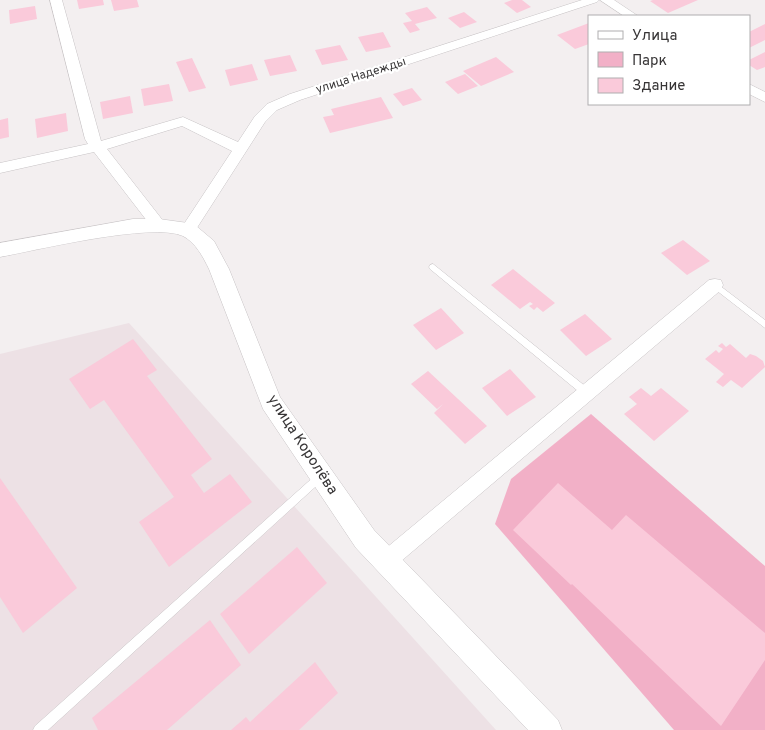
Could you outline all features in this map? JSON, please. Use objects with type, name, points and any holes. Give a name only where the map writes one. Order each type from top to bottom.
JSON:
[{"type":"street","points":[[56,0],[92,139],[159,226]]},
{"type":"street","name":"улица Надежды","points":[[188,230],[260,119],[272,108],[295,98],[593,0]]},
{"type":"street","points":[[606,0],[630,15]]},
{"type":"street","points":[[750,89],[765,98]]},
{"type":"street","points":[[0,168],[98,146],[184,121],[240,149]]},
{"type":"street","points":[[0,250],[133,226],[159,226],[188,230]]},
{"type":"street","name":"улица Королёва","points":[[188,230],[207,246],[219,269],[271,402],[365,540],[548,730]]},
{"type":"street","points":[[386,561],[715,285]]},
{"type":"lane","points":[[433,267],[587,394]]},
{"type":"lane","points":[[715,285],[765,325]]},
{"type":"lane","points":[[39,730],[321,476]]},
{"type":"shaded area","points":[[129,323],[496,730],[0,730],[0,354]]},
{"type":"green space","points":[[591,414],[765,566],[765,730],[674,730],[495,524],[511,479]]},
{"type":"building","points":[[77,0],[103,0],[104,5],[79,9]]},
{"type":"building","points":[[111,0],[137,0],[139,7],[114,11]]},
{"type":"building","points":[[512,0],[522,0],[531,7],[517,13],[504,3]]},
{"type":"building","points":[[698,0],[668,13],[650,1]]},
{"type":"building","points":[[35,6],[37,19],[10,24],[9,10]]},
{"type":"building","points":[[427,7],[437,18],[415,24],[420,30],[410,33],[403,23],[412,21],[405,13]]},
{"type":"building","points":[[464,12],[477,22],[460,28],[448,18]]},
{"type":"building","points":[[588,23],[588,44],[575,49],[557,35]]},
{"type":"building","points":[[765,24],[765,40],[750,48],[750,32]]},
{"type":"building","points":[[383,32],[391,47],[366,52],[358,37]]},
{"type":"building","points":[[340,45],[348,60],[322,65],[315,50]]},
{"type":"building","points":[[765,52],[765,67],[757,70],[750,66],[750,60]]},
{"type":"building","points":[[290,55],[297,71],[270,76],[264,60]]},
{"type":"building","points":[[496,57],[514,72],[481,86],[463,71]]},
{"type":"building","points":[[192,58],[206,88],[189,92],[176,62]]},
{"type":"building","points":[[252,64],[258,80],[230,86],[225,70]]},
{"type":"building","points":[[465,74],[478,86],[458,94],[445,82]]},
{"type":"building","points":[[169,84],[173,101],[144,106],[141,89]]},
{"type":"building","points":[[412,88],[422,100],[403,106],[393,94]]},
{"type":"building","points":[[130,96],[133,113],[103,119],[100,102]]},
{"type":"building","points":[[381,97],[393,118],[330,133],[323,117],[334,115],[331,109]]},
{"type":"building","points":[[66,113],[68,131],[37,138],[35,119]]},
{"type":"building","points":[[8,118],[9,137],[0,139],[0,120]]},
{"type":"building","points":[[683,240],[710,261],[687,275],[661,253]]},
{"type":"building","points":[[513,269],[555,303],[543,312],[537,307],[534,310],[529,306],[533,304],[530,302],[520,309],[491,285]]},
{"type":"building","points":[[441,308],[464,333],[436,350],[413,325]]},
{"type":"building","points":[[585,314],[612,339],[586,356],[560,330]]},
{"type":"building","points":[[133,339],[157,370],[147,376],[212,459],[191,475],[204,493],[230,474],[252,502],[169,567],[139,522],[174,497],[104,400],[90,409],[69,379]]},
{"type":"building","points":[[722,343],[726,347],[730,344],[746,358],[750,354],[763,361],[765,367],[742,388],[731,380],[723,387],[716,382],[724,374],[705,359],[716,350],[719,353],[723,349],[718,346]]},
{"type":"building","points":[[510,369],[536,397],[507,416],[482,388]]},
{"type":"building","points":[[428,371],[487,426],[465,444],[434,413],[443,404],[437,409],[411,384]]},
{"type":"building","points":[[641,388],[651,396],[661,388],[689,411],[654,441],[624,414],[637,404],[629,397]]},
{"type":"building","points":[[0,478],[77,588],[23,633],[0,597]]},
{"type":"building","points":[[558,483],[612,530],[626,515],[765,633],[765,660],[721,726],[513,530]]},
{"type":"building","points":[[297,547],[327,583],[249,654],[220,614]]},
{"type":"building","points":[[210,620],[241,665],[167,730],[98,730],[92,718]]},
{"type":"building","points":[[315,662],[338,693],[299,730],[231,730],[246,717],[250,722]]}]
